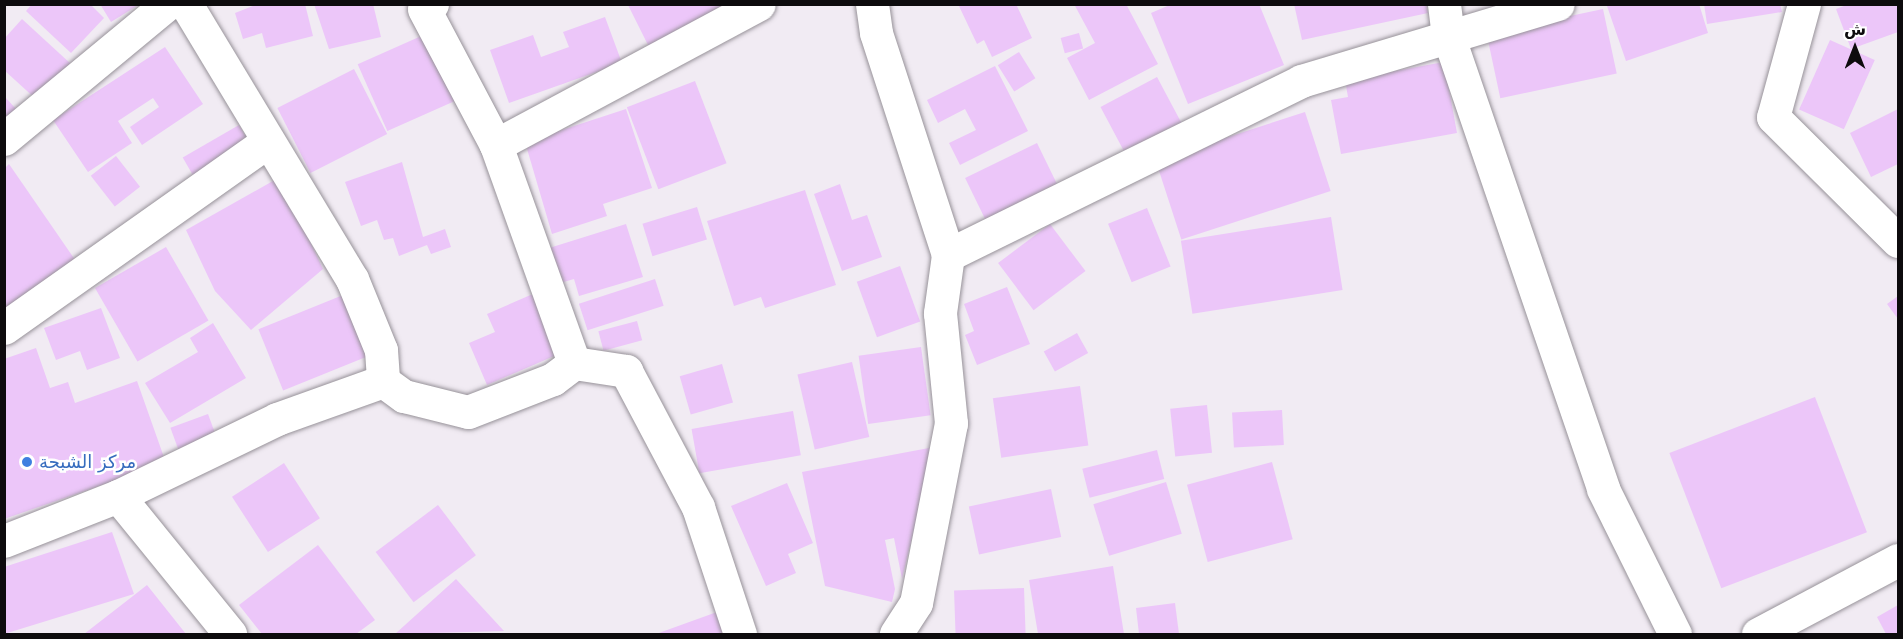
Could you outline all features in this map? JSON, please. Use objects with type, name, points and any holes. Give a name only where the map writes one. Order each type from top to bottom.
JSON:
[{"type":"street","points":[[4,140],[167,4]]},
{"type":"street","points":[[186,4],[267,142],[352,279],[381,350],[383,381]]},
{"type":"street","points":[[432,4],[424,9],[496,145],[574,363]]},
{"type":"street","points":[[496,145],[759,4]]},
{"type":"street","points":[[872,4],[876,33],[948,255],[940,313],[951,423],[916,603],[896,634]]},
{"type":"street","points":[[948,255],[1301,81],[1446,20],[1558,4]]},
{"type":"street","points":[[1804,4],[1773,117],[1899,241]]},
{"type":"street","points":[[1446,20],[1603,489],[1674,634]]},
{"type":"street","points":[[4,328],[267,142]]},
{"type":"street","points":[[383,381],[404,396],[468,412],[553,379],[574,363],[626,371],[698,507],[740,634]]},
{"type":"street","points":[[4,541],[118,496],[277,420],[383,381]]},
{"type":"street","points":[[118,496],[230,634]]},
{"type":"street","points":[[1762,634],[1899,560]]},
{"type":"building","points":[[32,4],[90,4],[104,18],[71,53],[26,11]]},
{"type":"building","points":[[100,4],[140,4],[111,22]]},
{"type":"building","points":[[258,4],[305,4],[313,36],[266,48],[262,33],[243,39],[235,13]]},
{"type":"building","points":[[314,4],[373,4],[381,37],[329,49]]},
{"type":"building","points":[[629,4],[735,4],[651,51],[628,5]]},
{"type":"building","points":[[958,4],[1016,4],[1032,38],[992,57],[984,40],[977,44]]},
{"type":"building","points":[[1074,4],[1126,4],[1158,64],[1089,100],[1067,58],[1095,43]]},
{"type":"building","points":[[1172,4],[1259,4],[1284,65],[1188,104],[1151,13]]},
{"type":"building","points":[[1294,4],[1426,4],[1428,13],[1302,40]]},
{"type":"building","points":[[1699,4],[1708,33],[1626,61],[1607,6]]},
{"type":"building","points":[[1704,4],[1780,4],[1782,12],[1707,24]]},
{"type":"building","points":[[1849,4],[1898,4],[1898,32],[1851,49],[1836,9]]},
{"type":"building","points":[[1603,9],[1617,74],[1500,98],[1487,34]]},
{"type":"building","points":[[605,17],[622,63],[509,103],[490,50],[533,35],[541,57],[569,47],[563,32]]},
{"type":"building","points":[[22,19],[71,64],[38,101],[4,70],[4,39]]},
{"type":"building","points":[[428,33],[458,100],[387,131],[358,64]]},
{"type":"building","points":[[1079,33],[1083,48],[1065,53],[1061,38]]},
{"type":"building","points":[[1830,40],[1875,60],[1844,129],[1799,109]]},
{"type":"building","points":[[165,47],[203,104],[142,145],[130,127],[159,107],[153,98],[118,121],[132,143],[88,172],[53,120]]},
{"type":"building","points":[[1019,52],[1035,78],[1014,92],[998,65]]},
{"type":"building","points":[[1444,62],[1457,133],[1341,154],[1331,100],[1348,97],[1345,80]]},
{"type":"building","points":[[995,66],[1028,131],[960,165],[949,143],[976,130],[965,109],[938,123],[927,100]]},
{"type":"building","points":[[354,69],[387,134],[311,173],[277,108]]},
{"type":"building","points":[[1157,77],[1184,127],[1127,157],[1100,107]]},
{"type":"building","points":[[695,81],[727,163],[658,189],[627,107]]},
{"type":"building","points":[[5,97],[17,110],[5,122]]},
{"type":"building","points":[[626,109],[652,188],[603,204],[607,216],[552,234],[525,142]]},
{"type":"building","points":[[1898,109],[1898,164],[1871,177],[1850,133]]},
{"type":"building","points":[[1305,112],[1331,191],[1181,239],[1156,161]]},
{"type":"building","points":[[239,125],[251,146],[195,178],[183,158]]},
{"type":"building","points":[[1037,143],[1062,194],[990,229],[965,178]]},
{"type":"building","points":[[116,156],[140,187],[115,206],[91,176]]},
{"type":"building","points":[[402,162],[423,237],[445,229],[451,247],[431,254],[427,245],[399,256],[393,238],[384,240],[377,220],[361,226],[345,182]]},
{"type":"building","points":[[9,164],[80,267],[5,318],[5,168]]},
{"type":"building","points":[[280,177],[323,269],[251,330],[215,291],[186,230]]},
{"type":"building","points":[[840,184],[852,220],[867,215],[882,257],[842,271],[814,194]]},
{"type":"building","points":[[805,190],[836,285],[765,308],[761,297],[734,306],[707,221]]},
{"type":"building","points":[[697,207],[707,240],[652,256],[642,224]]},
{"type":"building","points":[[1147,208],[1171,266],[1132,282],[1108,224]]},
{"type":"building","points":[[1331,217],[1343,290],[1192,314],[1181,241]]},
{"type":"building","points":[[626,224],[643,277],[579,296],[574,279],[557,284],[546,249]]},
{"type":"building","points":[[1050,224],[1086,271],[1034,310],[998,263]]},
{"type":"building","points":[[166,247],[209,321],[137,362],[95,288]]},
{"type":"building","points":[[900,266],[920,321],[877,337],[857,282]]},
{"type":"building","points":[[655,279],[664,306],[588,330],[579,304]]},
{"type":"building","points":[[1007,287],[1030,344],[977,365],[965,335],[974,331],[964,304]]},
{"type":"building","points":[[542,290],[568,350],[487,385],[469,343],[495,332],[487,314]]},
{"type":"building","points":[[353,291],[378,352],[283,390],[258,329]]},
{"type":"building","points":[[1898,296],[1898,319],[1887,304]]},
{"type":"building","points":[[101,308],[120,358],[87,370],[80,351],[56,360],[44,328]]},
{"type":"building","points":[[637,321],[642,340],[604,351],[598,331]]},
{"type":"building","points":[[213,323],[246,378],[170,423],[145,383],[198,352],[190,338]]},
{"type":"building","points":[[1077,333],[1088,353],[1055,372],[1044,351]]},
{"type":"building","points":[[921,347],[931,415],[868,424],[859,356]]},
{"type":"building","points":[[36,348],[50,388],[68,382],[75,403],[137,381],[166,463],[4,519],[4,359]]},
{"type":"building","points":[[852,362],[869,437],[815,450],[797,375]]},
{"type":"building","points":[[722,364],[733,402],[691,415],[680,376]]},
{"type":"building","points":[[1080,386],[1088,445],[1001,458],[993,398]]},
{"type":"building","points":[[1815,397],[1867,532],[1721,588],[1669,453]]},
{"type":"building","points":[[1207,405],[1212,453],[1175,457],[1170,409]]},
{"type":"building","points":[[1282,410],[1284,445],[1234,448],[1232,413]]},
{"type":"building","points":[[793,411],[801,455],[699,473],[692,429]]},
{"type":"building","points":[[208,414],[217,439],[180,453],[170,428]]},
{"type":"building","points":[[934,447],[902,579],[894,538],[885,540],[895,589],[892,602],[825,586],[802,472]]},
{"type":"building","points":[[1157,450],[1164,479],[1090,498],[1082,469]]},
{"type":"building","points":[[1272,462],[1293,539],[1208,562],[1187,485]]},
{"type":"building","points":[[284,463],[320,518],[268,552],[232,497]]},
{"type":"building","points":[[1166,482],[1182,534],[1109,556],[1093,504]]},
{"type":"building","points":[[787,483],[813,543],[788,554],[796,573],[766,586],[731,506]]},
{"type":"building","points":[[1051,489],[1061,537],[979,554],[969,506]]},
{"type":"building","points":[[438,505],[476,555],[414,602],[376,552]]},
{"type":"building","points":[[112,532],[134,594],[4,634],[4,567]]},
{"type":"building","points":[[318,545],[375,620],[356,634],[262,634],[239,605]]},
{"type":"building","points":[[1113,566],[1124,634],[1038,634],[1029,580]]},
{"type":"building","points":[[456,579],[504,631],[395,634]]},
{"type":"building","points":[[147,585],[186,634],[84,634],[133,596]]},
{"type":"building","points":[[1024,588],[1026,634],[956,634],[954,590]]},
{"type":"building","points":[[1175,603],[1179,634],[1139,634],[1136,608]]},
{"type":"building","points":[[1898,605],[1898,634],[1886,634],[1877,617]]},
{"type":"building","points":[[717,612],[725,634],[656,634]]},
{"type":"place","name":"مركز الشبحة","points":[[27,462]]}]
